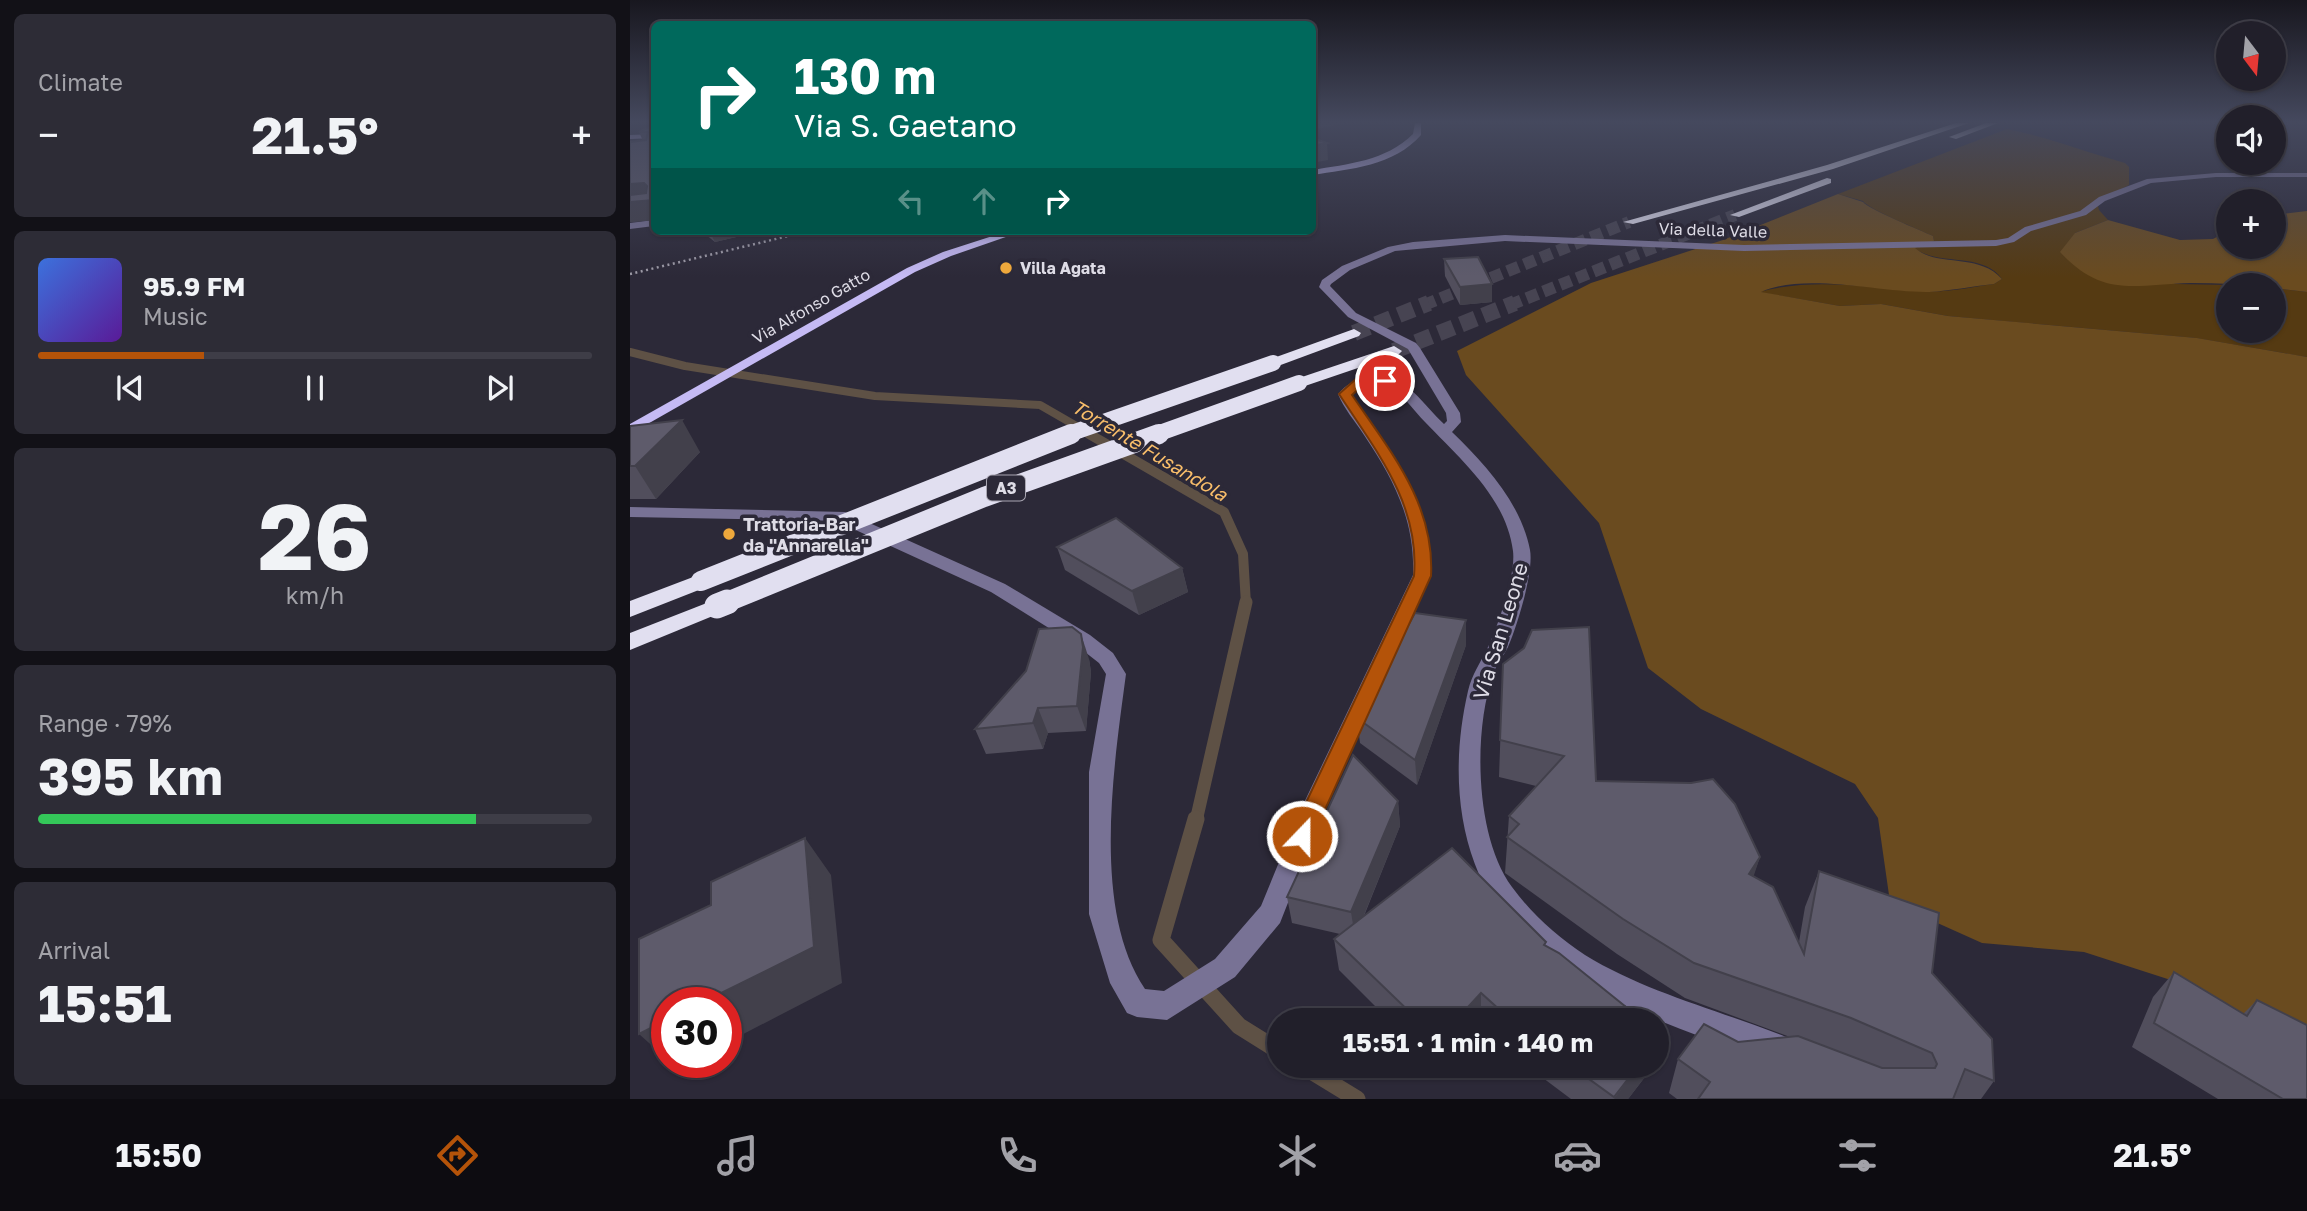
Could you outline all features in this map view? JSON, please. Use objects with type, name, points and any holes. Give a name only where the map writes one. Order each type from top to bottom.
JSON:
[{"type":"highway","points":[[1629,222],[1803,174]]},
{"type":"highway","points":[[1735,215],[1844,174]]},
{"type":"highway","name":"A3","points":[[630,610],[1061,437],[1354,334]]},
{"type":"highway","name":"A3","points":[[630,642],[984,497],[1394,351]]},
{"type":"main road","name":"Via Alfonso Gatto","points":[[630,430],[874,290],[947,254],[1006,235]]},
{"type":"street","name":"Via della Valle","points":[[1445,431],[1454,422],[1453,413],[1416,351],[1412,346],[1347,312],[1324,287],[1332,276],[1355,264],[1402,247],[1505,238],[1744,248],[1996,243],[2011,240],[2028,229],[2083,213],[2102,199],[2150,181],[2216,175],[2307,175]]},
{"type":"street","points":[[630,226],[651,223]]},
{"type":"street","name":"Via San Leone","points":[[630,512],[839,516],[998,588],[1083,640],[1105,657],[1116,674],[1101,772],[1102,914],[1124,982],[1137,1003],[1167,1006],[1234,959],[1271,914],[1312,811],[1422,576],[1424,555],[1406,486],[1345,394],[1360,381],[1374,379],[1398,386],[1445,431],[1506,506],[1523,555],[1499,644],[1483,674],[1473,729],[1470,766],[1474,830],[1479,851],[1502,899],[1534,935],[1611,984],[1659,1007],[1801,1057]]},
{"type":"shaded area","points":[[1889,174],[2129,174],[2129,185],[2097,202],[2099,210],[2108,220],[2075,233],[2175,284],[2216,285],[2216,341],[1948,316],[1881,304],[1840,306],[1759,292],[1821,284],[1941,291],[1994,284],[2002,279],[1994,270],[1983,265],[1924,254],[1914,248],[1934,241],[1933,236],[1884,214],[1863,201],[1838,194]]},
{"type":"shaded area","points":[[1838,194],[1863,202],[1884,215],[1933,236],[1934,241],[1915,248],[1924,254],[1981,266],[2002,279],[1994,284],[1929,292],[1821,283],[1779,286],[1761,292],[1840,306],[1881,304],[1948,316],[2197,338],[2307,357],[2307,1046],[2180,983],[2084,952],[1982,943],[1933,921],[1889,895],[1878,818],[1855,784],[1701,709],[1648,668],[1599,523],[1466,375],[1457,351],[1591,283],[1723,240]]},
{"type":"shaded area","points":[[2307,211],[2307,292],[2286,290],[2286,273],[2216,273],[2216,284],[2121,286],[2091,277],[2060,252],[2075,233],[2108,220],[2180,240],[2216,237],[2216,259],[2286,259],[2286,213]]},
{"type":"shaded area","points":[[2286,290],[2307,292],[2307,357],[2225,343],[2286,343]]},
{"type":"building","points":[[630,174],[651,174],[651,200],[630,202],[630,195],[646,193],[647,186],[644,183],[630,184]]},
{"type":"building","points":[[1478,257],[1492,284],[1460,287],[1444,259]]},
{"type":"building","points":[[682,420],[635,466],[630,466],[630,426]]},
{"type":"building","points":[[1116,518],[1182,568],[1132,591],[1057,547]]},
{"type":"building","points":[[1415,613],[1466,620],[1415,760],[1357,718]]},
{"type":"building","points":[[1072,627],[1081,634],[1083,647],[1077,706],[1038,708],[1033,723],[975,729],[1026,671],[1039,629]]},
{"type":"building","points":[[1589,627],[1596,781],[1691,783],[1713,779],[1735,804],[1760,857],[1749,874],[1773,887],[1804,954],[1819,871],[1939,913],[1932,973],[1992,1039],[1994,1081],[1965,1069],[1953,1099],[1698,1099],[1710,1082],[1678,1059],[1704,1024],[1738,1042],[1798,1036],[1882,1068],[1935,1068],[1937,1064],[1932,1053],[1851,1018],[1694,963],[1623,919],[1507,837],[1519,824],[1509,816],[1564,756],[1500,740],[1503,664],[1524,648],[1532,630]]},
{"type":"building","points":[[1353,755],[1398,801],[1351,912],[1287,897]]},
{"type":"building","points":[[805,838],[814,947],[733,987],[651,987],[651,1028],[639,1034],[639,939],[711,905],[711,882]]},
{"type":"building","points":[[1452,848],[1546,942],[1544,945],[1559,953],[1627,1008],[1498,1008],[1481,993],[1467,1008],[1406,1008],[1334,939]]},
{"type":"building","points":[[2174,972],[2247,1016],[2257,1000],[2307,1025],[2307,1099],[2283,1099],[2154,1023]]},
{"type":"building","points":[[1588,1078],[1629,1078],[1614,1097]]},
{"type":"waterway","name":"Torrente Fusandola","points":[[630,352],[685,366],[875,396],[1040,405],[1092,435]]},
{"type":"waterway","name":"Torrente Fusandola","points":[[1089,434],[1224,512],[1243,554],[1246,602]]},
{"type":"waterway","name":"Torrente Fusandola","points":[[1196,821],[1246,602]]},
{"type":"waterway","name":"Torrente Fusandola","points":[[1196,819],[1161,940],[1239,1026],[1267,1044]]},
{"type":"waterway","name":"Torrente Fusandola","points":[[1323,1078],[1357,1099]]},
{"type":"tunnel","points":[[1515,303],[1735,215]]},
{"type":"tunnel","points":[[1424,305],[1629,222]]},
{"type":"tunnel","points":[[1424,305],[1429,303]]},
{"type":"tunnel","points":[[1394,351],[1515,303]]},
{"type":"tunnel","points":[[1510,305],[1515,303]]},
{"type":"tunnel","points":[[1354,333],[1424,305]]},
{"type":"railway","points":[[630,274],[792,235]]},
{"type":"place","name":"Villa Agata","points":[[1006,268]]},
{"type":"place","name":"Trattoria-Bar da \"Annarella\"","points":[[729,534]]},
{"type":"route","points":[[1302,836],[1422,576],[1424,555],[1406,486],[1345,394],[1360,381],[1385,381]]}]
